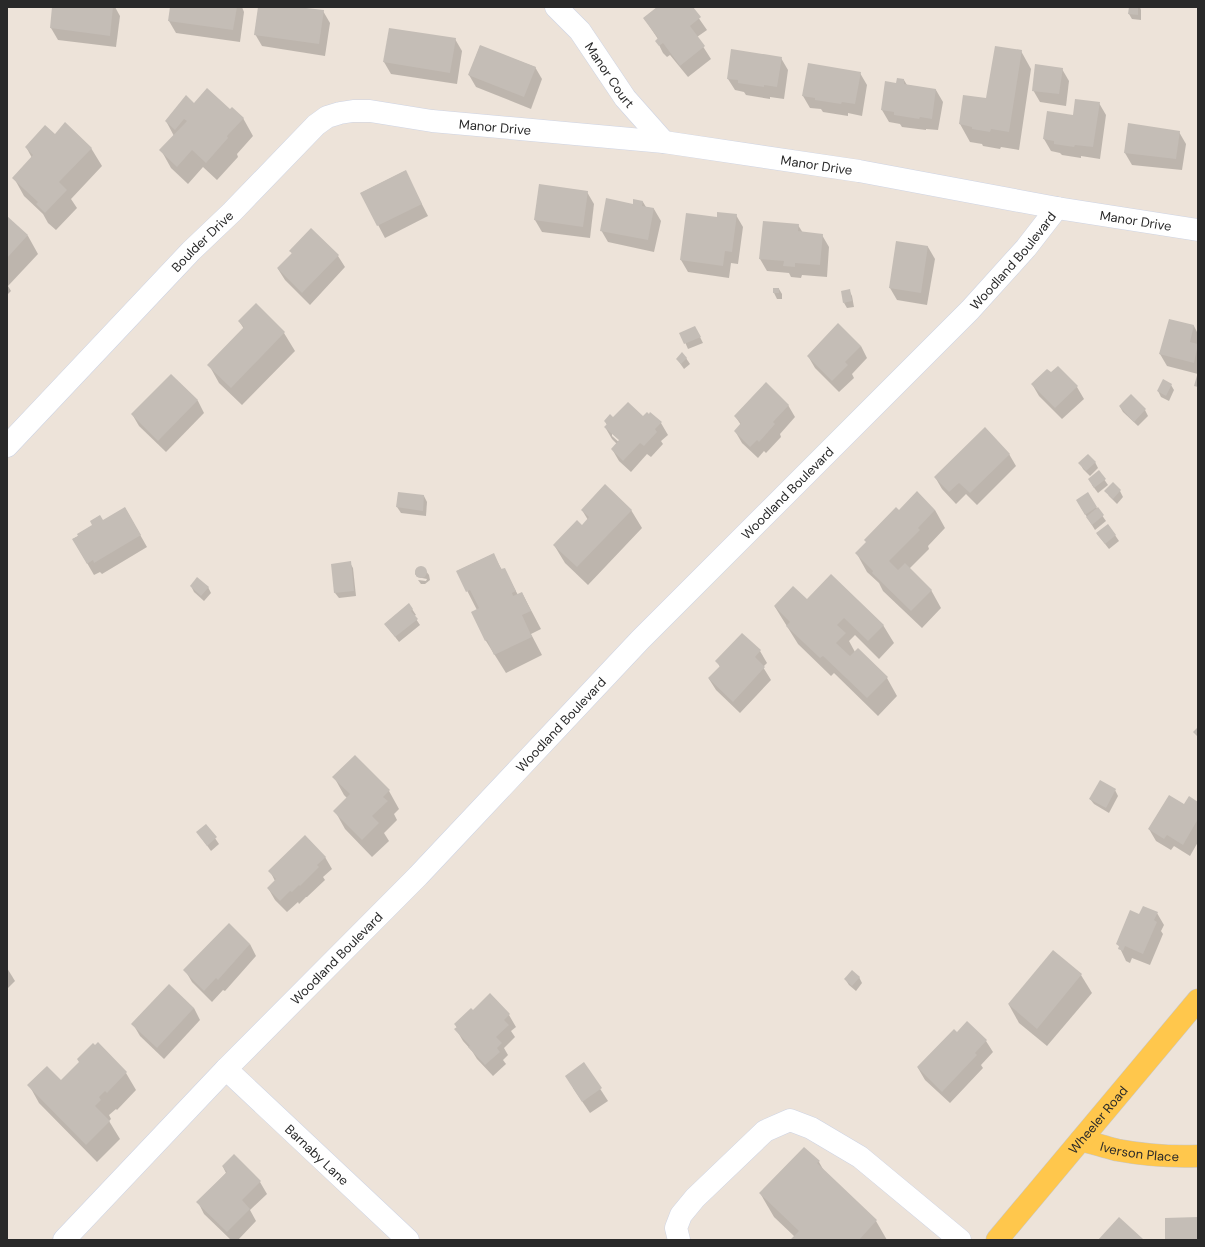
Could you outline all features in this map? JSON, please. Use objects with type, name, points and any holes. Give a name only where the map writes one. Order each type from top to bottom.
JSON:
[{"type":"main road","name":"Wheeler Road","points":[[997,1240],[1198,1000]]},
{"type":"main road","name":"Iverson Place","points":[[1081,1140],[1117,1150],[1162,1156],[1198,1156]]},
{"type":"street","name":"Manor Court","points":[[556,7],[580,31],[625,98],[664,142]]},
{"type":"street","name":"Boulder Drive","points":[[7,446],[191,251],[232,212],[316,125],[327,117],[353,111],[370,111],[432,121]]},
{"type":"street","name":"Manor Drive","points":[[432,121],[664,142],[859,171],[1057,208],[1198,230]]},
{"type":"street","name":"Woodland Boulevard","points":[[64,1240],[226,1069],[418,876],[640,640],[970,310],[1026,248],[1057,208]]},
{"type":"street","name":"Barnaby Lane","points":[[226,1069],[408,1240]]},
{"type":"street","points":[[679,1240],[676,1228],[681,1215],[695,1198],[766,1132],[790,1120],[811,1128],[860,1157],[960,1240]]},
{"type":"building","points":[[52,7],[113,7],[110,36],[50,28]]},
{"type":"building","points":[[170,7],[237,7],[233,30],[168,21]]},
{"type":"building","points":[[258,7],[297,7],[324,10],[319,44],[254,35]]},
{"type":"building","points":[[657,7],[693,7],[701,17],[690,26],[705,46],[680,66],[663,43],[659,46],[655,41],[658,38],[643,18]]},
{"type":"building","points":[[1129,7],[1138,7],[1138,15],[1128,14]]},
{"type":"building","points":[[389,28],[456,38],[450,73],[383,62]]},
{"type":"building","points":[[480,45],[536,67],[524,97],[468,75]]},
{"type":"building","points":[[995,46],[1022,50],[1009,132],[991,129],[990,132],[972,129],[972,127],[959,124],[963,95],[986,98]]},
{"type":"building","points":[[731,49],[782,57],[777,87],[764,85],[764,87],[738,83],[738,80],[727,79]]},
{"type":"building","points":[[808,63],[861,72],[855,104],[842,102],[841,104],[815,100],[815,98],[802,96]]},
{"type":"building","points":[[1035,64],[1063,68],[1059,94],[1032,91]]},
{"type":"building","points":[[897,78],[904,79],[904,84],[936,89],[932,119],[920,117],[919,119],[894,115],[894,112],[881,110],[885,81],[896,83]]},
{"type":"building","points":[[207,88],[230,109],[232,107],[244,118],[227,136],[228,138],[206,163],[192,150],[177,167],[159,150],[187,121],[184,119],[175,130],[165,121],[186,95],[194,103]]},
{"type":"building","points":[[1075,99],[1100,102],[1093,147],[1075,145],[1074,147],[1054,144],[1054,141],[1043,139],[1047,111],[1073,115]]},
{"type":"building","points":[[65,122],[92,148],[59,182],[67,190],[45,213],[36,204],[38,202],[12,178],[33,155],[25,147],[45,125],[55,134]]},
{"type":"building","points":[[1128,123],[1180,131],[1176,159],[1124,153]]},
{"type":"building","points":[[406,170],[422,204],[377,226],[360,193]]},
{"type":"building","points":[[539,184],[588,191],[583,227],[534,220]]},
{"type":"building","points":[[606,198],[633,204],[633,199],[643,201],[642,206],[654,208],[648,240],[600,231]]},
{"type":"building","points":[[717,212],[737,214],[732,252],[725,251],[723,266],[680,260],[686,213],[717,217]]},
{"type":"building","points":[[7,216],[28,235],[7,258]]},
{"type":"building","points":[[763,221],[799,224],[798,231],[823,234],[820,265],[795,263],[795,267],[783,266],[784,261],[759,259]]},
{"type":"building","points":[[311,228],[339,255],[302,293],[277,268],[292,253],[289,251]]},
{"type":"building","points":[[896,241],[928,246],[921,293],[889,288]]},
{"type":"building","points":[[773,288],[779,288],[779,293],[773,293]]},
{"type":"building","points":[[850,289],[852,301],[843,303],[841,291]]},
{"type":"building","points":[[256,303],[285,332],[231,388],[207,365],[244,327],[238,321]]},
{"type":"building","points":[[1169,319],[1194,325],[1190,342],[1198,344],[1194,363],[1159,354]]},
{"type":"building","points":[[838,323],[861,346],[845,362],[848,365],[832,381],[807,356]]},
{"type":"building","points":[[695,326],[701,337],[684,344],[679,333]]},
{"type":"building","points":[[682,352],[687,358],[681,364],[676,359]]},
{"type":"building","points":[[1058,366],[1078,386],[1055,408],[1031,384],[1047,369],[1051,372]]},
{"type":"building","points":[[1198,372],[1198,387],[1194,386]]},
{"type":"building","points":[[171,374],[198,400],[158,441],[131,414]]},
{"type":"building","points":[[1163,379],[1172,384],[1166,396],[1157,391]]},
{"type":"building","points":[[766,382],[789,405],[773,422],[775,424],[759,442],[757,440],[750,447],[734,431],[741,423],[734,416]]},
{"type":"building","points":[[1131,394],[1146,409],[1134,422],[1119,406]]},
{"type":"building","points":[[628,402],[643,416],[647,412],[649,414],[650,412],[662,422],[655,429],[657,432],[644,446],[640,443],[623,461],[611,449],[619,440],[604,427],[607,424],[604,421],[610,414],[613,417]]},
{"type":"building","points":[[985,427],[1010,454],[970,493],[959,483],[949,492],[934,477]]},
{"type":"building","points":[[1088,454],[1096,462],[1086,471],[1078,463]]},
{"type":"building","points":[[1099,470],[1106,479],[1094,488],[1088,479]]},
{"type":"building","points":[[1113,482],[1121,490],[1113,499],[1104,491]]},
{"type":"building","points":[[605,484],[632,510],[577,567],[553,545],[577,520],[582,525],[589,517],[581,510]]},
{"type":"building","points":[[917,491],[935,510],[918,528],[920,530],[889,561],[898,570],[905,563],[932,590],[911,611],[872,573],[873,571],[855,553],[866,542],[864,540],[896,507],[899,510]]},
{"type":"building","points":[[398,492],[424,495],[423,511],[396,507]]},
{"type":"building","points":[[1088,492],[1097,507],[1085,515],[1076,500]]},
{"type":"building","points":[[125,507],[141,535],[94,563],[93,560],[87,564],[72,539],[78,536],[77,534],[92,525],[90,521],[100,515],[103,520]]},
{"type":"building","points":[[1098,507],[1104,515],[1092,525],[1086,517]]},
{"type":"building","points":[[1108,524],[1116,535],[1105,544],[1096,533]]},
{"type":"building","points":[[494,553],[501,569],[505,568],[516,591],[512,593],[513,596],[522,592],[531,611],[522,615],[532,637],[494,655],[487,640],[485,641],[471,612],[479,608],[470,590],[466,592],[456,571]]},
{"type":"building","points":[[351,561],[354,591],[334,593],[331,564]]},
{"type":"building","points":[[423,566],[426,567],[426,577],[419,578],[416,577],[415,570],[416,567]]},
{"type":"building","points":[[831,574],[884,625],[868,641],[844,618],[837,625],[846,633],[836,643],[850,656],[858,648],[888,677],[867,698],[823,656],[820,658],[786,626],[790,622],[774,606],[793,586],[807,599]]},
{"type":"building","points":[[197,577],[209,587],[201,596],[190,586]]},
{"type":"building","points":[[409,603],[413,609],[411,611],[418,619],[395,637],[384,624]]},
{"type":"building","points":[[742,633],[761,650],[755,657],[765,667],[733,702],[708,678],[720,666],[715,661]]},
{"type":"building","points":[[1198,727],[1198,737],[1193,732]]},
{"type":"building","points":[[355,755],[390,790],[383,797],[388,801],[372,816],[379,823],[362,840],[333,811],[350,794],[332,777]]},
{"type":"building","points":[[1100,780],[1116,789],[1106,808],[1089,799]]},
{"type":"building","points":[[1169,795],[1184,804],[1189,796],[1198,802],[1198,819],[1183,845],[1167,835],[1164,839],[1148,829]]},
{"type":"building","points":[[206,824],[217,837],[207,846],[196,832]]},
{"type":"building","points":[[305,835],[326,857],[317,865],[319,867],[300,886],[299,885],[292,892],[290,891],[280,901],[267,888],[276,879],[268,871]]},
{"type":"building","points":[[1143,906],[1158,912],[1154,920],[1157,922],[1143,954],[1125,946],[1123,951],[1118,949],[1119,946],[1116,944],[1130,910],[1139,914]]},
{"type":"building","points":[[229,923],[250,944],[218,980],[216,978],[204,991],[183,970]]},
{"type":"building","points":[[1053,950],[1082,974],[1037,1029],[1008,1004]]},
{"type":"building","points":[[852,970],[860,977],[852,986],[844,979]]},
{"type":"building","points":[[169,984],[194,1008],[157,1048],[131,1024]]},
{"type":"building","points":[[490,993],[510,1014],[504,1020],[509,1025],[496,1037],[502,1043],[497,1048],[500,1052],[485,1065],[454,1029],[457,1027],[454,1024],[471,1008],[473,1010]]},
{"type":"building","points":[[967,1021],[987,1040],[975,1053],[977,1055],[942,1092],[917,1067],[954,1029],[957,1032]]},
{"type":"building","points":[[98,1042],[127,1072],[107,1093],[105,1091],[99,1097],[101,1100],[95,1106],[110,1121],[86,1145],[27,1085],[47,1066],[61,1080],[79,1062],[77,1059],[93,1043],[95,1045]]},
{"type":"building","points":[[584,1062],[602,1088],[582,1102],[565,1076]]},
{"type":"building","points":[[804,1147],[820,1161],[817,1163],[877,1220],[859,1240],[790,1240],[799,1231],[759,1193]]},
{"type":"building","points":[[234,1154],[261,1181],[242,1200],[250,1209],[227,1232],[196,1202],[227,1172],[222,1166]]},
{"type":"building","points":[[1119,1217],[1143,1239],[1098,1240]]},
{"type":"building","points":[[1198,1217],[1198,1240],[1165,1240],[1165,1218]]}]
